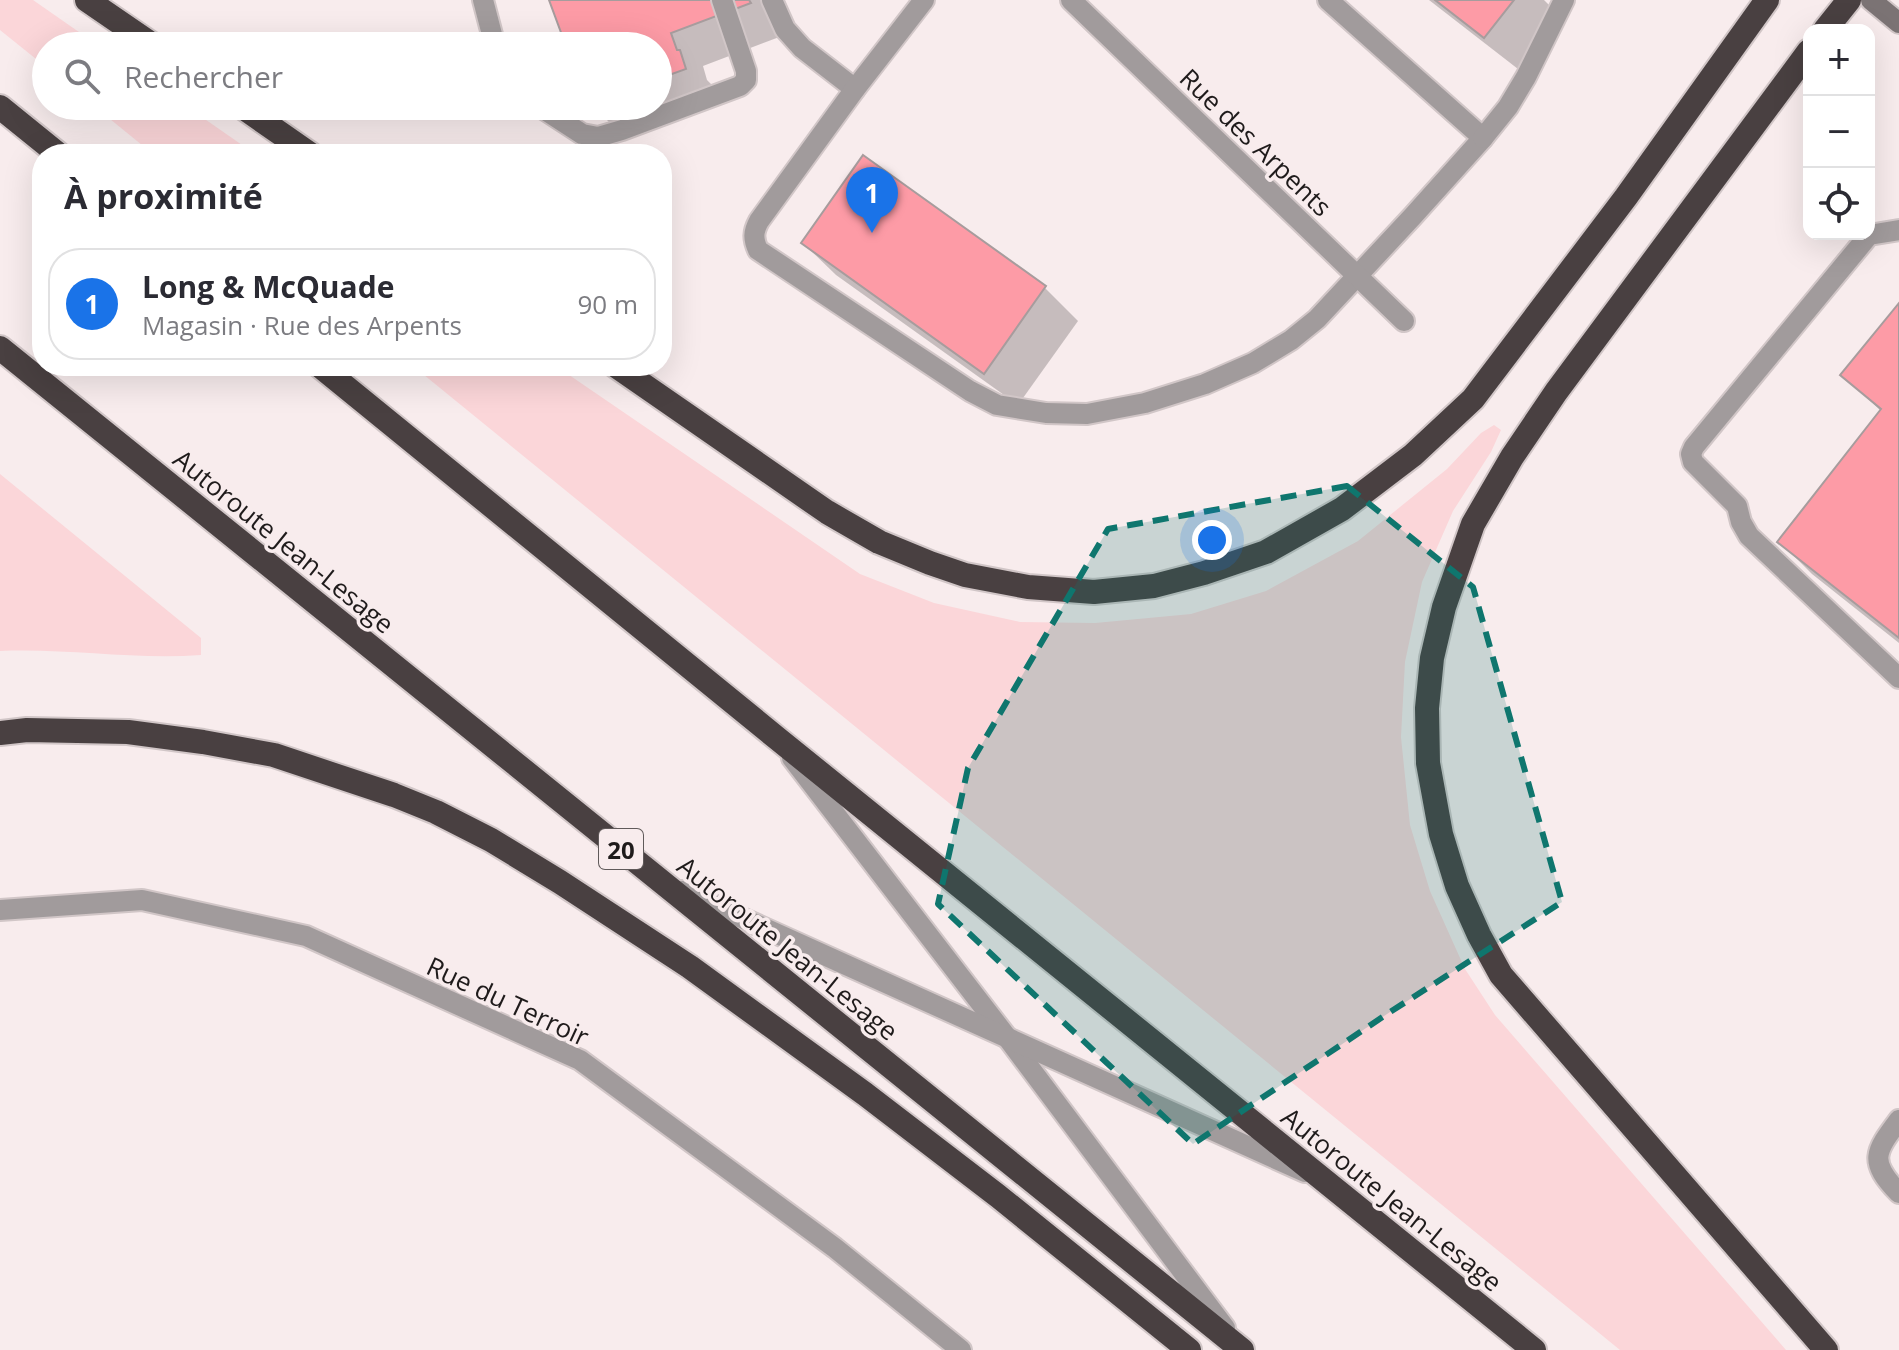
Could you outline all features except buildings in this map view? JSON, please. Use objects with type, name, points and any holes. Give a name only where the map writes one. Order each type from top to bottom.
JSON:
[{"type":"highway","points":[[87,0],[134,32]]},
{"type":"highway","points":[[630,376],[827,512],[879,542],[930,563],[965,575],[1028,587],[1094,592],[1154,586],[1204,573],[1266,552],[1342,509],[1413,455],[1473,399],[1626,197],[1767,0]]},
{"type":"highway","points":[[1830,24],[1849,0]]},
{"type":"highway","points":[[1803,59],[1556,392],[1512,457],[1473,524],[1444,607],[1432,658],[1427,722],[1428,763],[1441,834],[1457,886],[1501,975],[1826,1350]]},
{"type":"highway","points":[[0,107],[46,144]]},
{"type":"highway","points":[[261,120],[296,144]]},
{"type":"highway","name":"Autoroute Jean-Lesage","points":[[0,348],[32,374]]},
{"type":"highway","name":"Autoroute Jean-Lesage","points":[[35,376],[1240,1349]]},
{"type":"highway","name":"Autoroute Jean-Lesage","points":[[332,376],[1534,1350]]},
{"type":"highway","points":[[0,733],[27,730],[128,732],[274,755],[394,795],[491,840],[690,967],[853,1085],[998,1196],[1189,1350]]},
{"type":"street","points":[[483,0],[491,32]]},
{"type":"street","points":[[672,111],[740,86],[746,80],[746,71],[722,0]]},
{"type":"street","points":[[772,0],[785,29],[802,48],[855,89]]},
{"type":"street","points":[[924,0],[759,221],[754,239],[758,250],[970,391],[997,405],[1046,413],[1087,414],[1145,403],[1205,384],[1253,363],[1291,340],[1317,319],[1508,107],[1564,0]]},
{"type":"street","name":"Rue des Arpents","points":[[1071,0],[1404,321]]},
{"type":"street","points":[[1328,0],[1483,138]]},
{"type":"street","points":[[1871,0],[1899,23]]},
{"type":"street","points":[[560,120],[582,134],[598,137],[649,120]]},
{"type":"street","points":[[1899,230],[1869,235],[1691,454],[1693,462],[1737,506],[1749,536],[1899,678]]},
{"type":"street","points":[[778,739],[1009,1040],[1240,1349]]},
{"type":"street","points":[[664,884],[1327,1182]]},
{"type":"street","name":"Rue du Terroir","points":[[0,910],[142,900],[306,936],[580,1060],[835,1248],[961,1350]]},
{"type":"street","points":[[1899,1120],[1881,1144],[1876,1158],[1881,1171],[1899,1193]]},
{"type":"highlighted area","points":[[1347,486],[1473,587],[1562,902],[1193,1144],[938,904],[968,768],[1108,529]]},
{"type":"shaded area","points":[[0,0],[33,0],[79,32],[32,32],[32,56],[0,30]]},
{"type":"shaded area","points":[[111,120],[206,120],[241,144],[141,144]]},
{"type":"shaded area","points":[[425,376],[571,376],[860,574],[934,603],[1020,622],[1095,623],[1191,614],[1266,591],[1358,541],[1447,469],[1481,433],[1494,425],[1501,430],[1491,452],[1453,511],[1422,582],[1405,662],[1401,737],[1410,825],[1430,891],[1465,969],[1495,1015],[1786,1350],[1620,1350]]},
{"type":"shaded area","points":[[0,474],[201,638],[201,655],[0,651]]},
{"type":"place","name":"Long & McQuade","points":[[872,233]]}]
